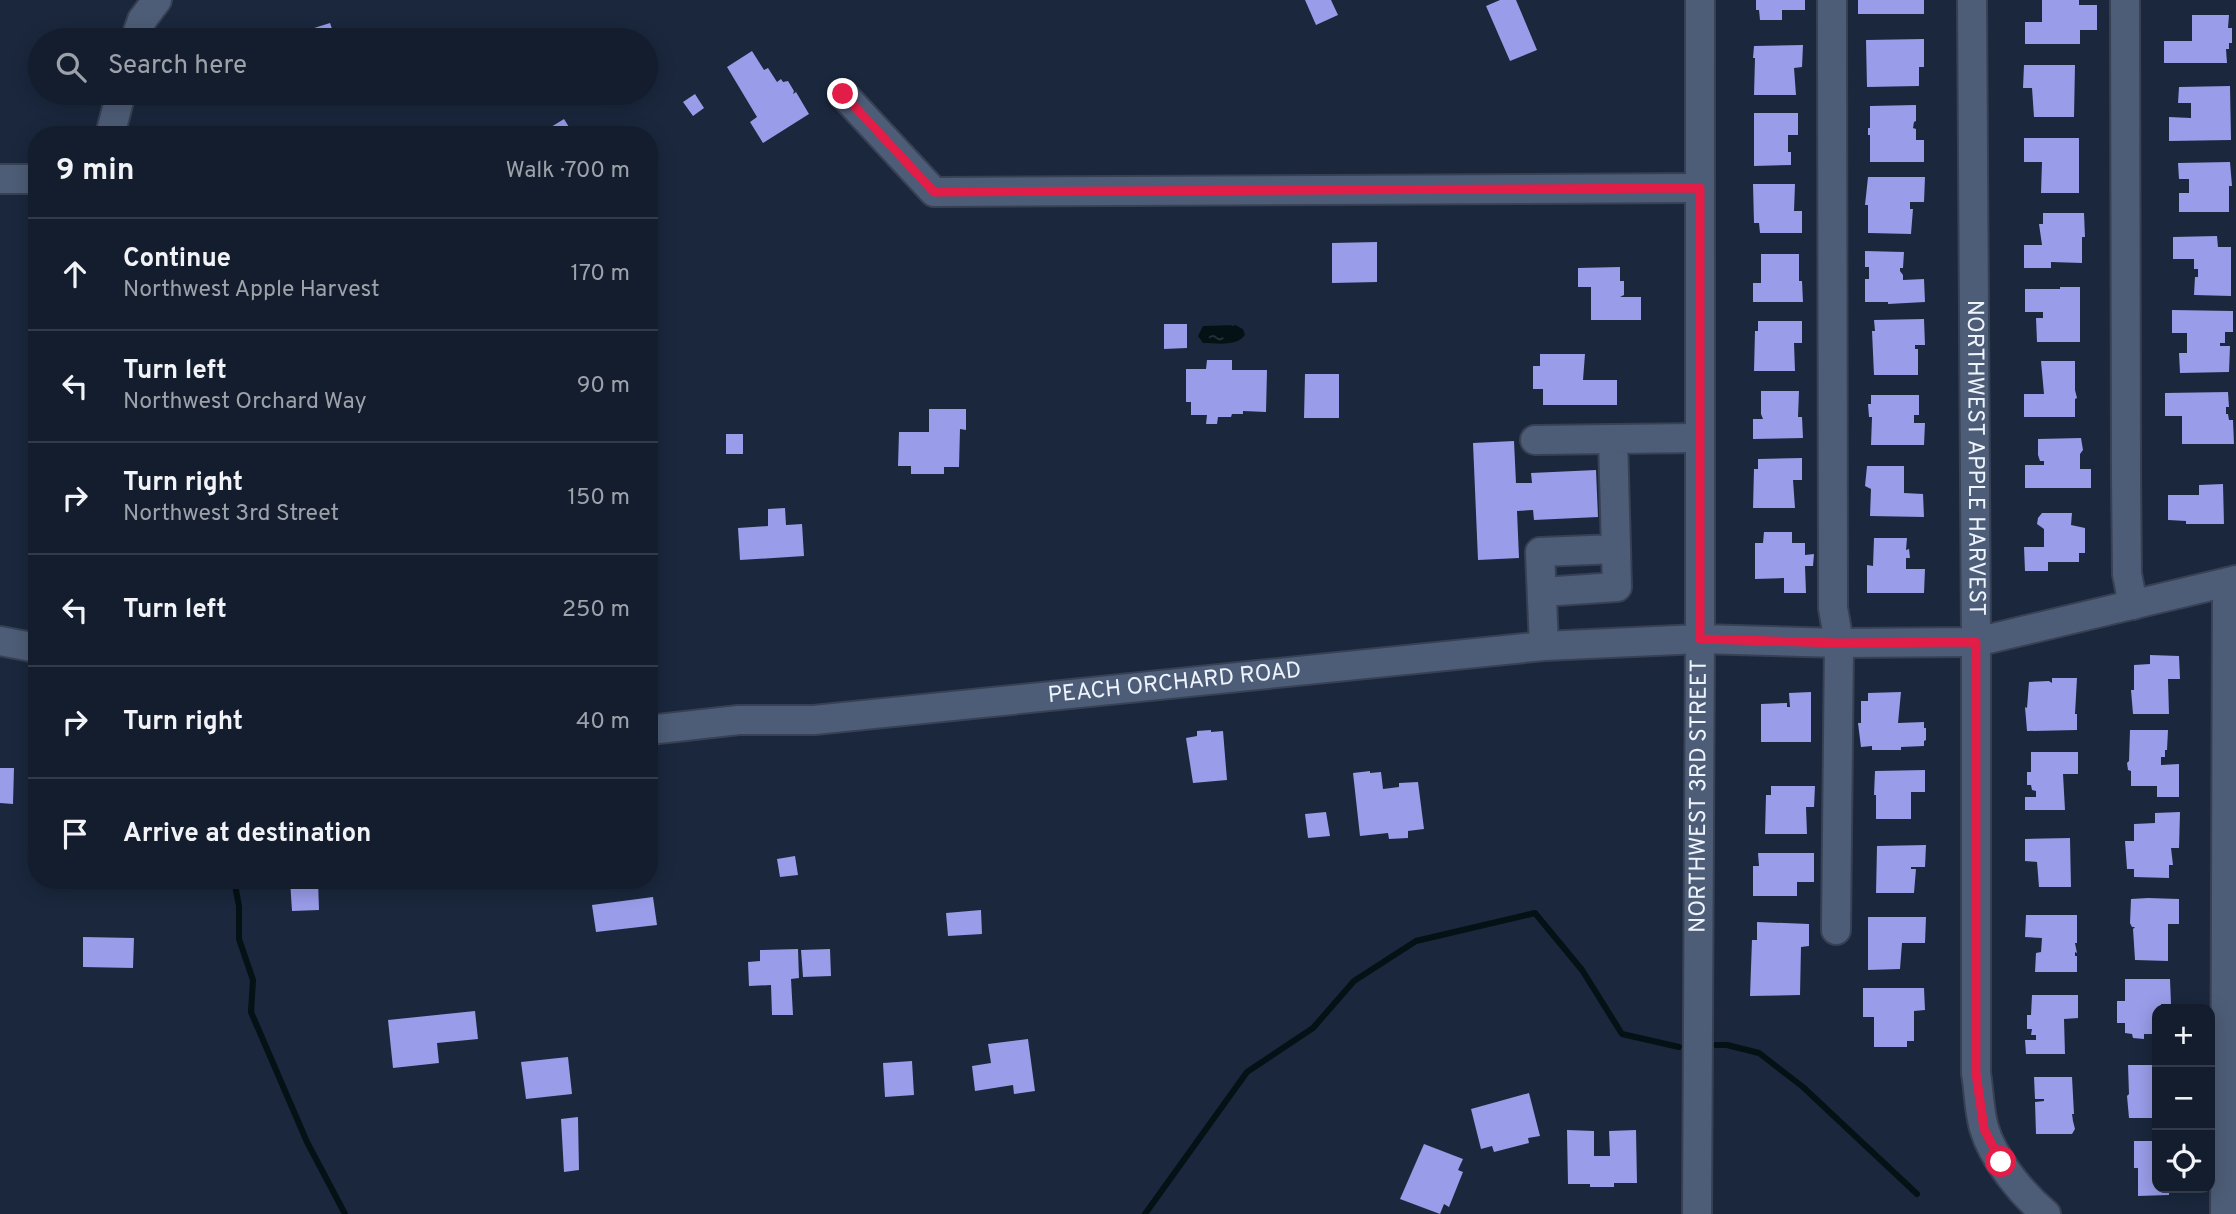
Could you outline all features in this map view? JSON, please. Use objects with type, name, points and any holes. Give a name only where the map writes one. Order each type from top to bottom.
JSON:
[{"type":"street","points":[[139,28],[157,0]]},
{"type":"street","name":"NORTHWEST 3RD STREET","points":[[1697,1214],[1700,0]]},
{"type":"street","points":[[1832,0],[1833,608],[1839,643],[1836,930]]},
{"type":"street","name":"NORTHWEST APPLE HARVEST","points":[[1972,0],[1976,1073],[1984,1129],[2001,1162],[2036,1206]]},
{"type":"street","points":[[2125,0],[2127,575],[2133,605]]},
{"type":"street","points":[[843,94],[934,192],[1700,188]]},
{"type":"street","points":[[112,126],[118,105]]},
{"type":"street","points":[[0,180],[28,179]]},
{"type":"street","points":[[1535,440],[1700,438]]},
{"type":"street","points":[[1542,592],[1617,587],[1613,439]]},
{"type":"street","points":[[1544,646],[1540,552],[1616,549]]},
{"type":"street","points":[[2225,1214],[2231,582]]},
{"type":"street","name":"PEACH ORCHARD ROAD","points":[[658,729],[739,720],[814,720],[1544,646],[1700,639],[1839,643],[1976,642],[2231,582]]},
{"type":"street","points":[[0,641],[28,647]]},
{"type":"water","points":[[1236,325],[1243,329],[1245,335],[1237,341],[1226,344],[1203,343],[1198,336],[1203,326]]},
{"type":"building","points":[[1305,0],[1331,0],[1338,15],[1316,25]]},
{"type":"building","points":[[1500,0],[1516,0],[1537,50],[1510,61],[1486,6]]},
{"type":"building","points":[[1756,0],[1805,0],[1805,10],[1782,10],[1782,20],[1760,20]]},
{"type":"building","points":[[1858,0],[1924,0],[1924,14],[1858,14]]},
{"type":"building","points":[[2042,0],[2079,0],[2079,5],[2097,5],[2097,30],[2080,30],[2080,44],[2025,44],[2025,22],[2042,22]]},
{"type":"building","points":[[2192,15],[2229,15],[2228,28],[2232,28],[2232,43],[2229,43],[2229,49],[2226,49],[2227,63],[2164,63],[2164,41],[2192,41]]},
{"type":"building","points":[[330,23],[332,28],[314,28]]},
{"type":"building","points":[[1924,39],[1924,67],[1919,67],[1919,86],[1867,87],[1866,40]]},
{"type":"building","points":[[1803,45],[1802,67],[1794,68],[1796,95],[1754,95],[1754,46]]},
{"type":"building","points":[[752,51],[764,70],[768,68],[777,82],[781,79],[783,82],[788,81],[793,94],[796,92],[809,114],[763,143],[750,122],[757,117],[727,67]]},
{"type":"building","points":[[2024,65],[2075,65],[2074,117],[2034,117],[2032,88],[2023,88]]},
{"type":"building","points":[[2230,86],[2231,140],[2169,141],[2169,117],[2191,118],[2191,103],[2178,103],[2179,87]]},
{"type":"building","points":[[695,94],[704,108],[693,116],[683,102]]},
{"type":"building","points":[[1916,105],[1913,128],[1916,129],[1916,140],[1924,140],[1924,162],[1870,162],[1870,106]]},
{"type":"building","points":[[1754,113],[1798,113],[1798,135],[1788,135],[1791,165],[1754,166]]},
{"type":"building","points":[[564,119],[568,126],[553,126]]},
{"type":"building","points":[[2024,138],[2079,138],[2079,193],[2041,193],[2042,162],[2024,162]]},
{"type":"building","points":[[2230,162],[2232,186],[2229,186],[2229,212],[2179,212],[2179,193],[2189,193],[2189,179],[2179,179],[2178,163]]},
{"type":"building","points":[[1868,177],[1925,177],[1924,202],[1910,202],[1910,209],[1913,209],[1911,234],[1868,233],[1868,205],[1865,205]]},
{"type":"building","points":[[1753,184],[1795,184],[1794,211],[1802,211],[1802,233],[1760,233],[1759,223],[1754,223]]},
{"type":"building","points":[[2043,213],[2084,213],[2082,263],[2051,262],[2051,268],[2024,268],[2024,245],[2042,245],[2039,224],[2043,224]]},
{"type":"building","points":[[2217,236],[2218,247],[2231,247],[2231,296],[2194,295],[2198,269],[2194,269],[2194,259],[2173,259],[2173,237]]},
{"type":"building","points":[[1377,242],[1377,282],[1332,283],[1332,243]]},
{"type":"building","points":[[1865,251],[1904,252],[1903,268],[1900,268],[1903,280],[1924,279],[1925,302],[1865,302],[1865,279],[1869,279],[1869,267],[1865,267]]},
{"type":"building","points":[[1761,254],[1799,254],[1799,281],[1802,281],[1803,302],[1753,302],[1753,283],[1761,283]]},
{"type":"building","points":[[1620,267],[1624,295],[1620,297],[1641,297],[1641,320],[1591,320],[1591,287],[1578,287],[1578,268]]},
{"type":"building","points":[[2080,287],[2080,342],[2037,342],[2036,318],[2043,318],[2043,312],[2025,312],[2025,289]]},
{"type":"building","points":[[2172,310],[2233,311],[2233,332],[2225,332],[2225,343],[2220,343],[2220,346],[2230,346],[2229,372],[2180,373],[2179,353],[2187,353],[2187,333],[2172,333]]},
{"type":"building","points":[[1924,319],[1925,345],[1915,345],[1915,349],[1918,349],[1918,375],[1874,375],[1874,320]]},
{"type":"building","points":[[1758,321],[1802,321],[1802,343],[1794,343],[1795,371],[1754,371],[1755,331],[1758,331]]},
{"type":"building","points":[[1164,324],[1187,324],[1187,348],[1164,349]]},
{"type":"building","points":[[1540,354],[1585,354],[1583,380],[1617,380],[1617,405],[1543,405],[1543,389],[1533,389],[1533,366],[1540,366]]},
{"type":"building","points":[[1207,360],[1232,360],[1232,370],[1267,370],[1266,412],[1243,411],[1243,414],[1232,414],[1231,417],[1218,417],[1217,424],[1206,424],[1207,415],[1191,415],[1191,402],[1186,402],[1186,369],[1206,369]]},
{"type":"building","points":[[2041,361],[2075,361],[2075,417],[2024,417],[2024,394],[2044,394]]},
{"type":"building","points":[[1305,374],[1339,374],[1339,418],[1304,418]]},
{"type":"building","points":[[1761,391],[1799,391],[1798,417],[1802,417],[1803,438],[1753,439],[1753,419],[1763,419]]},
{"type":"building","points":[[2228,392],[2229,407],[2226,407],[2226,414],[2229,420],[2233,420],[2234,444],[2182,444],[2182,416],[2165,416],[2165,393]]},
{"type":"building","points":[[1871,395],[1919,395],[1919,415],[1914,415],[1914,423],[1925,423],[1924,445],[1871,445],[1872,417],[1869,417],[1868,404],[1871,404]]},
{"type":"building","points":[[929,409],[966,409],[966,430],[960,429],[959,467],[944,467],[944,474],[911,474],[911,466],[898,466],[899,432],[929,432]]},
{"type":"building","points":[[726,434],[743,434],[743,454],[726,454]]},
{"type":"building","points":[[2081,438],[2083,450],[2080,454],[2080,469],[2091,469],[2091,488],[2025,488],[2025,465],[2044,465],[2038,455],[2038,439]]},
{"type":"building","points":[[1514,441],[1516,483],[1532,483],[1531,473],[1596,470],[1598,517],[1534,520],[1533,510],[1517,511],[1519,558],[1478,560],[1473,443]]},
{"type":"building","points":[[1802,458],[1802,480],[1793,480],[1795,508],[1753,508],[1754,469],[1758,469],[1758,459]]},
{"type":"building","points":[[1867,466],[1904,466],[1904,493],[1923,494],[1924,517],[1870,516],[1871,489],[1865,486]]},
{"type":"building","points":[[2223,484],[2224,524],[2186,524],[2186,521],[2168,520],[2168,495],[2199,495],[2199,485]]},
{"type":"building","points":[[785,508],[786,525],[802,524],[804,556],[740,560],[738,528],[768,526],[768,509]]},
{"type":"building","points":[[2042,513],[2072,513],[2071,525],[2085,528],[2085,553],[2079,553],[2079,562],[2048,562],[2048,571],[2025,571],[2024,547],[2044,547],[2044,529],[2037,524]]},
{"type":"building","points":[[1764,532],[1792,532],[1792,543],[1805,543],[1805,555],[1814,554],[1813,566],[1805,566],[1806,593],[1784,593],[1784,578],[1755,579],[1755,543],[1763,543]]},
{"type":"building","points":[[1874,538],[1907,538],[1906,550],[1909,549],[1910,558],[1906,558],[1906,569],[1925,569],[1924,593],[1867,593],[1867,565],[1873,566]]},
{"type":"building","points":[[2150,655],[2179,656],[2180,679],[2168,679],[2169,714],[2133,714],[2131,690],[2134,690],[2134,665],[2150,664]]},
{"type":"building","points":[[2052,678],[2077,678],[2077,730],[2027,731],[2025,707],[2027,708],[2029,682],[2052,683]]},
{"type":"building","points":[[1811,692],[1811,742],[1761,742],[1761,704],[1787,703],[1787,707],[1790,707],[1789,693]]},
{"type":"building","points":[[1901,692],[1898,723],[1924,722],[1924,746],[1901,747],[1901,750],[1872,750],[1872,746],[1861,747],[1858,723],[1861,723],[1861,701],[1868,701],[1868,693]]},
{"type":"building","points":[[2130,730],[2168,730],[2167,750],[2165,757],[2161,757],[2161,765],[2179,764],[2179,797],[2157,797],[2157,786],[2131,786],[2131,771],[2128,770],[2127,763]]},
{"type":"building","points":[[1197,731],[1223,731],[1227,780],[1193,783],[1186,738],[1197,736]]},
{"type":"building","points":[[2031,752],[2078,752],[2078,774],[2063,774],[2065,810],[2025,810],[2025,797],[2036,797],[2036,791],[2032,790],[2031,785],[2027,785],[2027,772],[2031,772]]},
{"type":"building","points":[[0,768],[14,768],[13,804],[0,803]]},
{"type":"building","points":[[1925,770],[1925,792],[1911,792],[1911,819],[1876,819],[1875,771]]},
{"type":"building","points":[[1381,772],[1383,789],[1399,787],[1399,783],[1418,782],[1424,829],[1408,831],[1408,838],[1389,839],[1388,833],[1360,836],[1353,773]]},
{"type":"building","points":[[1771,786],[1815,786],[1814,807],[1806,807],[1807,834],[1765,834],[1766,795],[1771,795]]},
{"type":"building","points":[[1326,812],[1330,836],[1308,838],[1305,814]]},
{"type":"building","points":[[2180,812],[2179,848],[2171,848],[2173,865],[2169,865],[2169,878],[2134,877],[2134,869],[2127,869],[2125,841],[2134,841],[2134,824],[2155,823],[2155,813]]},
{"type":"building","points":[[2070,838],[2071,887],[2039,887],[2037,862],[2025,861],[2025,839]]},
{"type":"building","points":[[1926,845],[1925,867],[1911,867],[1916,869],[1914,893],[1876,893],[1877,846]]},
{"type":"building","points":[[1758,853],[1814,853],[1814,882],[1797,882],[1797,896],[1753,896],[1753,866],[1759,866]]},
{"type":"building","points":[[795,856],[798,875],[780,877],[777,859]]},
{"type":"building","points":[[291,889],[318,889],[319,910],[292,911]]},
{"type":"building","points":[[653,897],[657,925],[596,932],[592,905]]},
{"type":"building","points":[[2131,899],[2179,899],[2179,924],[2168,924],[2168,961],[2135,960],[2135,927],[2130,923]]},
{"type":"building","points":[[981,910],[982,934],[948,936],[946,913]]},
{"type":"building","points":[[2026,915],[2077,915],[2077,972],[2035,972],[2036,953],[2041,952],[2042,938],[2025,937]]},
{"type":"building","points":[[1868,917],[1926,917],[1925,943],[1902,943],[1900,969],[1868,970]]},
{"type":"building","points":[[1757,922],[1809,924],[1809,946],[1801,947],[1800,995],[1750,996],[1752,940],[1757,940]]},
{"type":"building","points":[[83,937],[134,938],[133,968],[83,967]]},
{"type":"building","points":[[798,949],[799,978],[791,979],[793,1015],[772,1015],[771,985],[749,986],[748,962],[760,961],[760,950]]},
{"type":"building","points":[[830,949],[831,976],[803,977],[801,950]]},
{"type":"building","points":[[2125,979],[2170,979],[2171,1004],[2152,1004],[2152,1034],[2144,1034],[2144,1039],[2133,1038],[2132,1034],[2125,1033],[2125,1023],[2117,1023],[2117,1001],[2125,1001]]},
{"type":"building","points":[[1863,988],[1924,988],[1925,1010],[1914,1011],[1914,1041],[1907,1041],[1907,1047],[1874,1047],[1874,1017],[1863,1017]]},
{"type":"building","points":[[2032,995],[2078,995],[2078,1018],[2064,1019],[2065,1054],[2026,1054],[2025,1040],[2036,1040],[2036,1035],[2031,1035],[2032,1029],[2027,1029]]},
{"type":"building","points":[[475,1011],[478,1039],[437,1043],[439,1063],[393,1068],[388,1020]]},
{"type":"building","points":[[1028,1039],[1035,1091],[1014,1094],[1013,1085],[975,1091],[972,1066],[991,1063],[988,1044]]},
{"type":"building","points":[[568,1057],[572,1094],[526,1099],[521,1062]]},
{"type":"building","points":[[912,1061],[914,1095],[885,1097],[883,1063]]},
{"type":"building","points":[[2128,1065],[2152,1065],[2152,1118],[2129,1118]]},
{"type":"building","points":[[2034,1077],[2072,1077],[2072,1114],[2075,1129],[2072,1134],[2036,1134],[2035,1102],[2044,1099],[2035,1099]]},
{"type":"building","points":[[1529,1093],[1540,1136],[1528,1138],[1529,1143],[1494,1152],[1492,1146],[1481,1149],[1471,1109]]},
{"type":"building","points":[[578,1117],[579,1170],[564,1172],[561,1119]]},
{"type":"building","points":[[1567,1130],[1594,1131],[1594,1156],[1610,1156],[1609,1131],[1636,1130],[1637,1183],[1614,1183],[1614,1187],[1568,1184]]},
{"type":"building","points":[[2134,1141],[2152,1141],[2152,1193],[2169,1195],[2138,1196],[2138,1168],[2134,1168]]},
{"type":"building","points":[[1424,1144],[1463,1159],[1458,1170],[1463,1172],[1449,1207],[1444,1204],[1440,1214],[1400,1199]]},
{"type":"waterway","points":[[236,889],[239,906],[239,939],[253,980],[251,1012],[307,1142],[345,1214]]},
{"type":"waterway","points":[[1145,1214],[1247,1072],[1313,1028],[1354,981],[1416,941],[1535,913],[1582,970],[1622,1034],[1679,1047]]},
{"type":"waterway","points":[[1716,1045],[1759,1053],[1803,1087],[1917,1194]]},
{"type":"route","points":[[843,94],[934,192],[1700,188],[1700,639],[1839,643],[1976,642],[1976,1073],[1984,1129],[2001,1162]]}]
